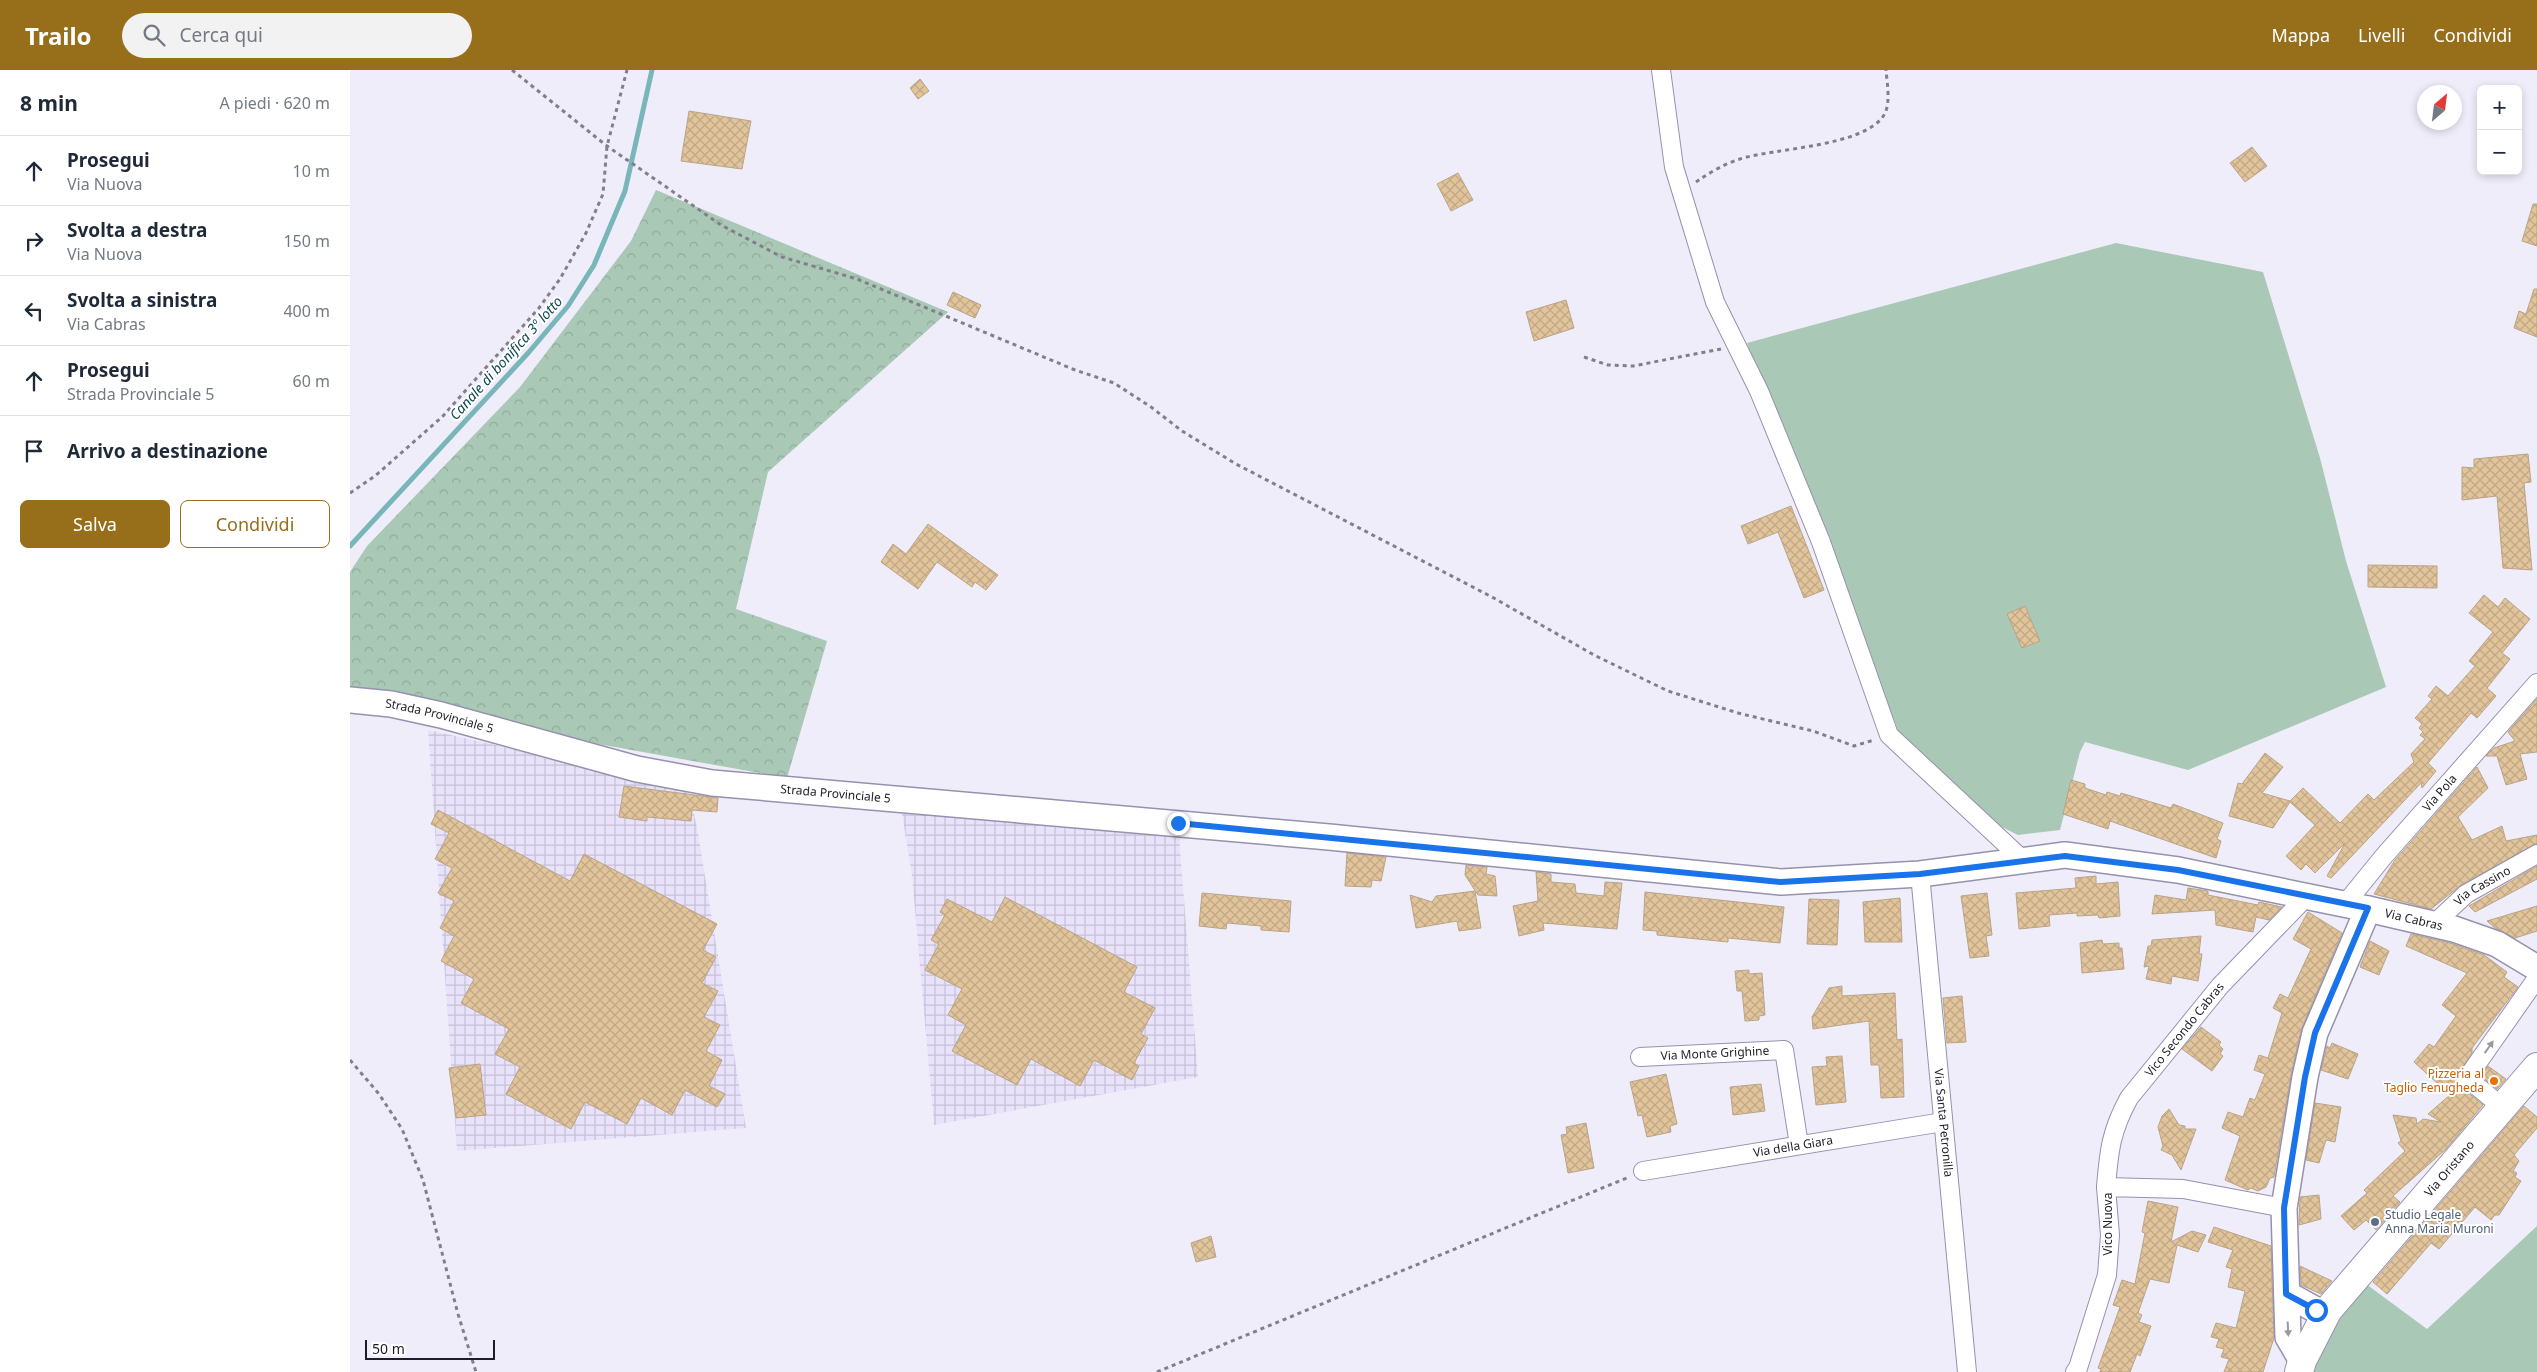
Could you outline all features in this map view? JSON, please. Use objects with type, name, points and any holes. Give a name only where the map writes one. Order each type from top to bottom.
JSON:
[{"type":"main road","name":"Via Oristano","points":[[2300,1366],[2328,1310],[2445,1171],[2537,1067]]},
{"type":"street","points":[[1661,70],[1674,167],[1715,302],[1758,392],[1821,542],[1889,735],[2024,861]]},
{"type":"street","name":"Via Pola","points":[[2356,906],[2384,856],[2537,683]]},
{"type":"street","name":"Strada Provinciale 5","points":[[350,700],[390,704],[441,715],[637,769],[712,783],[1329,837]]},
{"type":"street","name":"Via Cabras","points":[[1329,837],[1781,882],[1920,874],[2065,856],[2178,870],[2356,906],[2434,924],[2497,944],[2533,964]]},
{"type":"street","name":"Via Cassino","points":[[2434,924],[2466,894],[2537,854]]},
{"type":"street","name":"Via Santa Petronilla","points":[[1920,874],[1968,1372]]},
{"type":"street","name":"Vico Secondo Cabras","points":[[2106,1187],[2110,1142],[2117,1119],[2129,1098],[2220,986],[2308,896]]},
{"type":"street","points":[[2300,1366],[2288,1337],[2284,1208],[2305,1077],[2315,1033],[2356,906]]},
{"type":"street","points":[[2502,1107],[2467,1078],[2533,964]]},
{"type":"street","name":"Via Monte Grighine","points":[[1640,1057],[1784,1050],[1799,1145]]},
{"type":"street","name":"Via della Giara","points":[[1643,1171],[1943,1122]]},
{"type":"street","name":"Vico Nuova","points":[[2075,1372],[2107,1275],[2110,1235],[2106,1187],[2183,1189],[2211,1192],[2284,1208]]},
{"type":"street","points":[[2286,1294],[2316,1310],[2328,1310]]},
{"type":"path","points":[[512,70],[607,146],[652,175],[721,225],[782,256],[857,278],[1075,370],[1114,384],[1151,407],[1182,431],[1236,464],[1492,597],[1594,655],[1668,691],[1738,713],[1813,731],[1854,746],[1889,735]]},
{"type":"path","points":[[350,493],[375,476],[442,417],[539,308],[560,279],[586,233],[603,194],[607,146],[627,70]]},
{"type":"path","points":[[1682,193],[1708,174],[1740,159],[1853,137],[1884,115],[1888,97],[1886,70]]},
{"type":"path","points":[[1584,357],[1608,365],[1633,366],[1736,346]]},
{"type":"path","points":[[350,1060],[379,1094],[402,1130],[423,1180],[458,1314],[476,1372]]},
{"type":"path","points":[[1157,1372],[1643,1171]]},
{"type":"shaded area","points":[[428,730],[688,788],[697,827],[746,1128],[457,1151]]},
{"type":"shaded area","points":[[902,814],[1178,823],[1198,1077],[934,1125],[912,876]]},
{"type":"green space","points":[[656,190],[948,312],[768,472],[736,609],[827,641],[787,778],[554,736],[350,694],[350,572],[367,546],[520,387],[631,241]]},
{"type":"green space","points":[[2116,243],[2263,272],[2320,458],[2346,561],[2386,687],[2188,770],[2085,742],[2080,752],[2060,830],[2018,835],[1994,823],[1900,735],[1747,343]]},
{"type":"green space","points":[[2537,1226],[2537,1372],[2312,1372],[2321,1341],[2366,1284],[2427,1329]]},
{"type":"building","points":[[920,79],[929,91],[918,99],[910,88]]},
{"type":"building","points":[[689,111],[751,121],[742,169],[681,161]]},
{"type":"building","points":[[2252,147],[2267,166],[2245,182],[2230,163]]},
{"type":"building","points":[[1458,173],[1473,200],[1451,211],[1437,184]]},
{"type":"building","points":[[2533,204],[2537,204],[2537,246],[2522,241]]},
{"type":"building","points":[[2534,289],[2537,289],[2537,337],[2514,328],[2519,311],[2526,314]]},
{"type":"building","points":[[953,292],[981,305],[975,318],[947,305]]},
{"type":"building","points":[[1566,300],[1574,328],[1534,341],[1526,312]]},
{"type":"building","points":[[2528,454],[2531,482],[2524,483],[2532,570],[2503,568],[2497,496],[2462,500],[2462,467],[2474,468],[2474,459]]},
{"type":"building","points":[[1791,506],[1824,590],[1804,598],[1778,532],[1748,544],[1741,526]]},
{"type":"building","points":[[928,524],[998,575],[986,590],[975,582],[972,587],[937,562],[918,589],[881,562],[893,544],[906,554]]},
{"type":"building","points":[[2368,565],[2437,566],[2437,588],[2368,587]]},
{"type":"building","points":[[2484,595],[2498,607],[2505,598],[2530,619],[2502,653],[2510,659],[2487,688],[2496,696],[2477,718],[2471,713],[2428,763],[2436,771],[2422,788],[2421,783],[2331,878],[2327,876],[2345,843],[2315,873],[2306,864],[2301,870],[2286,856],[2315,825],[2290,802],[2273,828],[2229,816],[2238,783],[2242,784],[2265,753],[2283,767],[2262,793],[2290,801],[2303,788],[2340,823],[2368,794],[2374,800],[2414,762],[2411,754],[2425,739],[2420,735],[2423,732],[2419,728],[2422,724],[2415,718],[2432,699],[2428,696],[2436,686],[2448,696],[2475,666],[2469,661],[2493,632],[2469,613]]},
{"type":"building","points":[[2025,606],[2040,641],[2022,648],[2007,614]]},
{"type":"building","points":[[2537,699],[2537,752],[2520,754],[2527,779],[2506,785],[2497,756],[2486,756],[2494,748],[2515,741],[2508,732]]},
{"type":"building","points":[[2477,767],[2488,788],[2458,817],[2472,840],[2502,826],[2506,841],[2537,835],[2537,843],[2461,885],[2431,909],[2374,894],[2395,860]]},
{"type":"building","points":[[2071,780],[2085,784],[2085,788],[2106,795],[2107,792],[2120,796],[2121,793],[2171,808],[2173,804],[2223,823],[2217,839],[2221,841],[2216,858],[2110,821],[2108,829],[2063,814]]},
{"type":"building","points":[[624,786],[718,798],[717,812],[692,810],[691,821],[647,817],[647,821],[619,817]]},
{"type":"building","points":[[438,810],[570,881],[584,854],[717,924],[703,950],[716,957],[702,983],[718,991],[704,1017],[720,1025],[706,1051],[722,1060],[709,1086],[725,1094],[717,1107],[685,1090],[672,1115],[641,1098],[627,1124],[585,1102],[571,1129],[506,1094],[520,1067],[495,1054],[509,1029],[461,1003],[474,979],[441,961],[454,936],[440,928],[454,901],[438,893],[452,868],[435,859],[449,833],[431,824]]},
{"type":"building","points":[[1347,853],[1386,857],[1381,881],[1372,880],[1371,887],[1345,886]]},
{"type":"building","points":[[1466,865],[1487,867],[1486,874],[1495,876],[1497,896],[1478,895],[1465,875]]},
{"type":"building","points":[[2537,866],[2537,879],[2475,912],[2469,906]]},
{"type":"building","points":[[1536,872],[1551,874],[1551,882],[1575,884],[1576,893],[1604,896],[1605,882],[1622,883],[1617,929],[1543,923],[1544,930],[1519,936],[1513,906],[1538,901]]},
{"type":"building","points":[[2096,876],[2096,884],[2118,882],[2120,916],[2099,918],[2098,915],[2077,916],[2077,913],[2049,915],[2050,926],[2019,929],[2016,893],[2076,888],[2075,878]]},
{"type":"building","points":[[2188,888],[2208,891],[2208,895],[2258,905],[2259,902],[2282,907],[2269,920],[2256,917],[2253,932],[2216,925],[2215,910],[2152,914],[2155,895],[2186,900]]},
{"type":"building","points":[[1475,891],[1481,928],[1459,931],[1457,921],[1416,928],[1410,895],[1432,902],[1436,896]]},
{"type":"building","points":[[1645,892],[1784,907],[1780,943],[1728,938],[1728,942],[1657,935],[1657,931],[1643,930]]},
{"type":"building","points":[[1202,893],[1291,901],[1289,932],[1261,930],[1261,926],[1227,923],[1226,929],[1199,926]]},
{"type":"building","points":[[1987,893],[1992,935],[1986,936],[1989,956],[1970,958],[1961,896]]},
{"type":"building","points":[[1005,897],[1137,967],[1124,992],[1155,1008],[1141,1034],[1148,1038],[1134,1063],[1139,1066],[1132,1080],[1094,1060],[1080,1086],[1031,1059],[1017,1085],[952,1051],[966,1025],[948,1015],[962,989],[925,970],[939,944],[931,940],[945,915],[940,912],[947,899],[992,922]]},
{"type":"building","points":[[1900,898],[1902,942],[1865,942],[1863,902]]},
{"type":"building","points":[[1809,899],[1839,900],[1837,945],[1807,944]]},
{"type":"building","points":[[2537,906],[2537,931],[2515,938],[2495,928],[2487,921]]},
{"type":"building","points":[[2308,912],[2342,933],[2301,1030],[2291,1075],[2274,1177],[2270,1178],[2266,1187],[2258,1191],[2251,1188],[2248,1190],[2225,1180],[2240,1136],[2222,1128],[2228,1112],[2243,1117],[2250,1098],[2255,1100],[2265,1074],[2254,1070],[2259,1055],[2268,1058],[2282,1013],[2273,1008],[2280,994],[2288,998],[2311,949],[2293,939]]},
{"type":"building","points":[[2411,934],[2450,943],[2484,955],[2507,972],[2504,977],[2518,987],[2472,1048],[2472,1053],[2457,1076],[2460,1086],[2483,1105],[2446,1149],[2393,1196],[2400,1202],[2376,1230],[2366,1220],[2354,1230],[2341,1216],[2367,1193],[2364,1190],[2405,1151],[2398,1143],[2401,1141],[2393,1115],[2416,1118],[2417,1124],[2423,1119],[2441,1122],[2428,1114],[2450,1095],[2414,1062],[2429,1044],[2434,1047],[2456,1016],[2442,1005],[2467,973],[2406,946]]},
{"type":"building","points":[[2201,936],[2199,954],[2202,954],[2198,981],[2172,976],[2171,984],[2146,979],[2149,966],[2144,967],[2148,946],[2151,946],[2152,940]]},
{"type":"building","points":[[2102,940],[2103,944],[2119,943],[2119,948],[2122,948],[2124,969],[2082,973],[2080,943]]},
{"type":"building","points":[[2370,941],[2389,951],[2379,975],[2360,967]]},
{"type":"building","points":[[1749,970],[1749,974],[1762,973],[1765,1015],[1759,1016],[1759,1020],[1745,1021],[1742,991],[1737,991],[1735,971]]},
{"type":"building","points":[[1842,986],[1842,996],[1895,993],[1897,1040],[1902,1039],[1904,1097],[1881,1098],[1879,1065],[1871,1065],[1869,1021],[1813,1029],[1812,1017],[1829,988]]},
{"type":"building","points":[[1962,996],[1966,1042],[1947,1043],[1943,998]]},
{"type":"building","points":[[2201,1027],[2221,1042],[2219,1045],[2223,1049],[2220,1054],[2223,1056],[2212,1071],[2182,1049]]},
{"type":"building","points":[[2332,1043],[2358,1054],[2348,1079],[2321,1070],[2327,1046],[2330,1048]]},
{"type":"building","points":[[1842,1056],[1846,1102],[1816,1105],[1812,1067],[1827,1066],[1826,1057]]},
{"type":"building","points":[[480,1064],[486,1115],[456,1118],[449,1068]]},
{"type":"building","points":[[2488,1066],[2506,1079],[2497,1089],[2481,1076]]},
{"type":"building","points":[[1666,1074],[1677,1124],[1670,1126],[1671,1132],[1647,1137],[1642,1115],[1638,1116],[1630,1082]]},
{"type":"building","points":[[1761,1084],[1765,1111],[1733,1115],[1730,1087]]},
{"type":"building","points":[[2315,1103],[2341,1107],[2335,1142],[2326,1140],[2319,1163],[2306,1160]]},
{"type":"building","points":[[2524,1106],[2537,1117],[2537,1128],[2514,1155],[2519,1161],[2513,1171],[2517,1173],[2515,1177],[2521,1181],[2499,1215],[2495,1215],[2491,1220],[2475,1207],[2439,1249],[2431,1243],[2387,1294],[2373,1282]]},
{"type":"building","points":[[2169,1109],[2179,1125],[2185,1126],[2185,1129],[2196,1129],[2181,1170],[2172,1155],[2161,1150],[2163,1146],[2158,1127],[2162,1116]]},
{"type":"building","points":[[1586,1123],[1594,1168],[1568,1173],[1561,1135],[1567,1134],[1566,1127]]},
{"type":"building","points":[[2319,1195],[2321,1219],[2299,1225],[2300,1197]]},
{"type":"building","points":[[2148,1201],[2178,1207],[2171,1242],[2192,1231],[2206,1235],[2198,1252],[2177,1245],[2169,1283],[2150,1279],[2138,1313],[2142,1315],[2139,1322],[2151,1326],[2140,1356],[2137,1354],[2130,1372],[2100,1372],[2101,1369],[2098,1368],[2120,1307],[2113,1305],[2122,1280],[2135,1284],[2145,1233],[2142,1232]]},
{"type":"building","points":[[2214,1227],[2271,1246],[2274,1338],[2263,1372],[2224,1372],[2229,1359],[2221,1357],[2224,1349],[2216,1347],[2219,1339],[2211,1337],[2216,1323],[2236,1328],[2245,1291],[2228,1287],[2232,1269],[2226,1267],[2233,1250],[2208,1242]]},
{"type":"building","points":[[1211,1236],[1216,1257],[1196,1262],[1191,1243]]},
{"type":"building","points":[[2300,1266],[2332,1281],[2321,1294],[2301,1285]]},
{"type":"waterway","name":"Canale di bonifica 3º lotto","points":[[350,546],[529,352],[568,306],[594,265],[625,191],[652,70]]},
{"type":"place","name":"Pizzeria al Taglio Fenugheda","points":[[2494,1081]]},
{"type":"place","name":"Studio Legale Anna Maria Muroni","points":[[2375,1222]]},
{"type":"route","points":[[1178,823],[1781,882],[1920,874],[2065,856],[2178,870],[2368,908],[2315,1033],[2305,1077],[2284,1208],[2286,1294],[2316,1310]]}]
